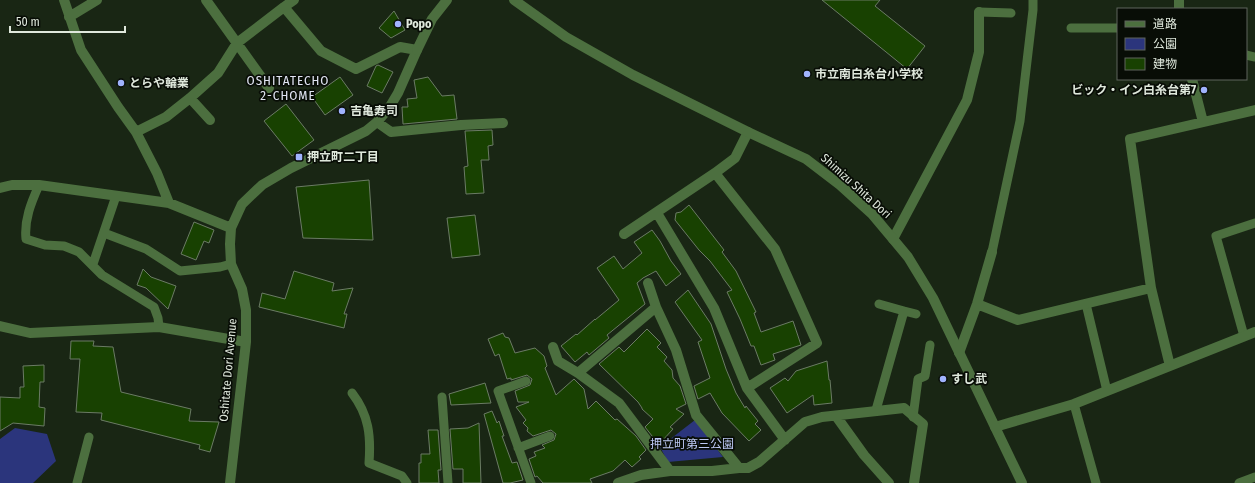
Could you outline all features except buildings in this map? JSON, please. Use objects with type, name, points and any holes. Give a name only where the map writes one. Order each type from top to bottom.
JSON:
[{"type":"street","points":[[64,0],[81,50],[136,132],[157,173],[169,203]]},
{"type":"street","points":[[69,17],[97,0]]},
{"type":"street","points":[[206,0],[269,88]]},
{"type":"street","points":[[136,132],[166,117],[190,98],[218,73],[237,43],[294,0]]},
{"type":"street","name":"Oshitate Dori Avenue","points":[[230,483],[246,342],[246,310],[242,290],[231,264],[231,228],[242,204],[262,185],[291,168],[366,131],[377,122],[389,108],[398,93],[432,19],[447,0]]},
{"type":"street","name":"Shimizu Shita Dori","points":[[514,0],[566,37],[632,75],[806,159],[840,185],[872,214],[908,257],[933,298],[1022,483]]},
{"type":"street","points":[[284,7],[321,51],[356,69],[400,48],[417,50]]},
{"type":"street","points":[[894,239],[967,100],[979,52],[979,12]]},
{"type":"street","points":[[1192,80],[1203,122]]},
{"type":"street","points":[[190,98],[210,120]]},
{"type":"street","points":[[1170,366],[1151,288],[1130,139],[1255,110]]},
{"type":"street","points":[[377,122],[391,132],[503,122]]},
{"type":"street","points":[[624,234],[715,174],[735,158],[748,132]]},
{"type":"street","points":[[715,174],[775,249],[817,344],[747,388]]},
{"type":"street","points":[[0,188],[12,185],[39,185],[169,203],[231,228]]},
{"type":"street","points":[[657,213],[714,308],[747,388],[785,440]]},
{"type":"street","points":[[959,353],[977,304],[992,252]]},
{"type":"street","points":[[648,283],[656,307],[676,350],[696,415],[739,468]]},
{"type":"street","points":[[977,304],[1018,320],[1151,288]]},
{"type":"street","points":[[578,373],[656,307]]},
{"type":"street","points":[[0,326],[30,333],[159,327],[246,342]]},
{"type":"street","points":[[995,427],[1074,404],[1255,332]]},
{"type":"street","points":[[553,346],[558,362],[578,373],[619,403],[670,471]]},
{"type":"street","points":[[618,483],[641,474],[670,471],[712,471],[748,468],[759,462],[805,422],[822,416],[836,416],[876,410],[904,408],[922,424],[914,483]]},
{"type":"street","points":[[836,416],[864,455],[889,483]]},
{"type":"lane","points":[[992,252],[1020,121],[1033,0]]},
{"type":"lane","points":[[979,12],[1010,13]]},
{"type":"lane","points":[[1071,28],[1117,28]]},
{"type":"lane","points":[[39,185],[29,211],[25,227],[26,239],[45,245],[64,246],[79,252],[93,264],[102,275],[154,307],[158,318],[159,327]]},
{"type":"lane","points":[[93,264],[116,196]]},
{"type":"lane","points":[[1244,336],[1216,236],[1255,223]]},
{"type":"lane","points":[[104,233],[146,249],[180,271],[220,267],[231,264]]},
{"type":"lane","points":[[879,304],[904,312],[916,314]]},
{"type":"lane","points":[[1086,304],[1107,391]]},
{"type":"lane","points":[[876,410],[904,312]]},
{"type":"lane","points":[[913,417],[918,379],[925,376],[930,345]]},
{"type":"lane","points":[[526,381],[498,391],[531,483]]},
{"type":"lane","points":[[352,393],[361,404],[368,425],[370,448],[369,463],[402,476],[406,483]]},
{"type":"lane","points":[[442,397],[448,483]]},
{"type":"lane","points":[[1074,404],[1096,483]]},
{"type":"lane","points":[[518,448],[550,436]]},
{"type":"lane","points":[[77,483],[89,437]]},
{"type":"lane","points":[[1238,483],[1255,477]]},
{"type":"green space","name":"押立町第三公園","points":[[695,420],[723,457],[668,462],[660,447]]},
{"type":"green space","points":[[15,428],[47,434],[56,461],[33,483],[0,483],[0,439]]},
{"type":"place","name":"Popo","points":[[398,24]]},
{"type":"place","name":"市立南白糸台小学校","points":[[807,74]]},
{"type":"place","name":"とらや輪業","points":[[121,83]]},
{"type":"place","name":"ビック・イン白糸台第7","points":[[1204,90]]},
{"type":"place","name":"吉亀寿司","points":[[342,111]]},
{"type":"place","name":"押立町二丁目","points":[[299,157]]},
{"type":"place","name":"すし武","points":[[943,379]]},
{"type":"district","name":"OSHITATECHO 2-CHOME","points":[[288,88]]}]
